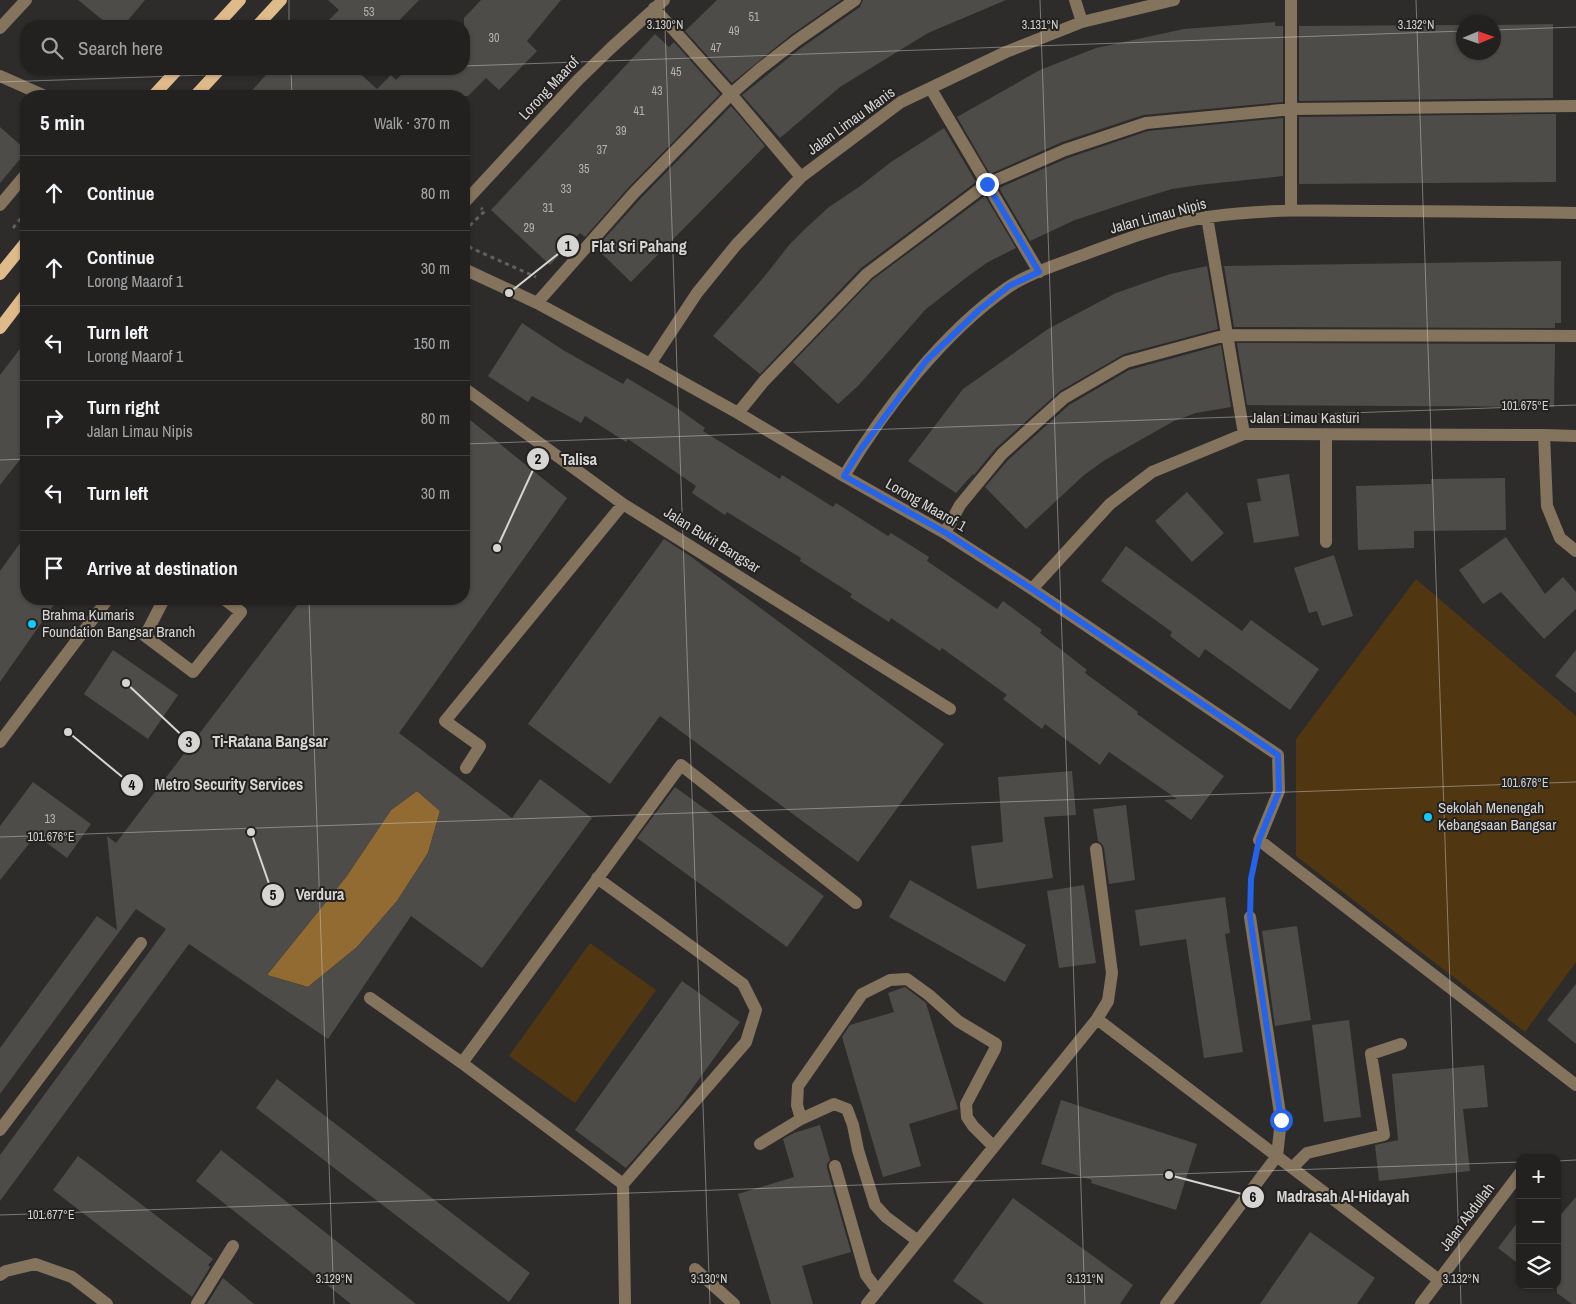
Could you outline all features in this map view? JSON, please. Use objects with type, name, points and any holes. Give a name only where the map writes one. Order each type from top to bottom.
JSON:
[{"type":"main road","points":[[222,20],[240,0]]},
{"type":"main road","points":[[263,20],[281,0]]},
{"type":"main road","points":[[159,90],[172,75]]},
{"type":"main road","points":[[201,90],[214,75]]},
{"type":"main road","points":[[0,274],[20,249]]},
{"type":"main road","points":[[0,328],[20,302]]},
{"type":"street","points":[[0,28],[26,0]]},
{"type":"street","name":"Lorong Maarof","points":[[470,197],[578,80],[664,0]]},
{"type":"street","points":[[537,303],[634,193],[731,94],[796,41],[854,0]]},
{"type":"street","points":[[1076,0],[1082,22]]},
{"type":"street","name":"Jalan Limau Manis","points":[[650,364],[697,293],[736,244],[801,177],[901,102],[1006,52],[1082,22],[1174,0]]},
{"type":"street","points":[[1291,0],[1292,210]]},
{"type":"street","points":[[654,8],[731,94],[801,177]]},
{"type":"street","points":[[0,76],[32,90]]},
{"type":"street","points":[[931,89],[1039,272]]},
{"type":"street","points":[[738,413],[764,381],[866,274],[987,184],[1066,150],[1146,122],[1292,109],[1576,106]]},
{"type":"street","points":[[0,205],[20,181]]},
{"type":"street","name":"Jalan Limau Nipis","points":[[844,476],[861,449],[926,361],[979,310],[1009,286],[1039,272],[1104,247],[1207,217],[1292,210],[1576,212]]},
{"type":"street","points":[[1207,217],[1244,434]]},
{"type":"street","name":"Lorong Maarof 1","points":[[470,272],[537,303],[650,364],[946,533],[1278,755],[1279,791],[1259,840]]},
{"type":"street","points":[[946,533],[960,505],[1002,454],[1064,398],[1126,362],[1226,335],[1576,336]]},
{"type":"street","name":"Jalan Bukit Bangsar","points":[[470,392],[623,504],[950,709]]},
{"type":"street","name":"Jalan Limau Kasturi","points":[[1032,589],[1110,504],[1152,472],[1244,434],[1544,434],[1576,436]]},
{"type":"street","points":[[1326,434],[1326,542]]},
{"type":"street","points":[[1544,434],[1547,506],[1560,538],[1576,551]]},
{"type":"street","points":[[466,768],[480,746],[445,721],[623,504]]},
{"type":"street","points":[[0,742],[103,605]]},
{"type":"street","points":[[161,605],[145,636],[193,672],[241,612],[232,605]]},
{"type":"street","points":[[462,1063],[681,765],[856,904]]},
{"type":"street","points":[[1259,840],[1576,1085]]},
{"type":"street","points":[[867,1304],[1097,1019],[1108,1001],[1112,973],[1096,849]]},
{"type":"street","points":[[597,878],[743,984],[756,1010],[746,1042],[623,1184],[625,1304]]},
{"type":"street","points":[[1166,1304],[1277,1156],[1281,1120],[1250,917]]},
{"type":"street","points":[[0,1130],[141,943]]},
{"type":"street","points":[[801,1119],[797,1105],[798,1086],[862,994],[890,980],[907,980],[929,994],[958,1022],[996,1044],[966,1104],[967,1117],[973,1126],[994,1147]]},
{"type":"street","points":[[370,998],[462,1063],[623,1184]]},
{"type":"street","points":[[1097,1019],[1439,1280]]},
{"type":"street","points":[[1292,1168],[1307,1153],[1384,1135],[1371,1054],[1401,1044]]},
{"type":"street","points":[[760,1144],[801,1119],[834,1104],[846,1109],[854,1125],[858,1150],[875,1205],[886,1217],[918,1241]]},
{"type":"street","points":[[835,1166],[866,1276],[878,1290]]},
{"type":"street","name":"Jalan Abdullah","points":[[1421,1304],[1516,1178]]},
{"type":"street","points":[[197,1304],[232,1246]]},
{"type":"street","points":[[0,1274],[35,1264],[72,1277],[107,1304]]},
{"type":"street","points":[[695,1269],[734,1304]]},
{"type":"path","points":[[470,247],[553,285]]},
{"type":"path","points":[[1250,917],[1251,879],[1259,840]]},
{"type":"shaded area","name":"Sekolah Menengah Kebangsaan Bangsar","points":[[1416,579],[1576,716],[1576,962],[1525,1032],[1296,856],[1296,739]]},
{"type":"shaded area","points":[[417,791],[440,811],[428,853],[397,901],[357,947],[308,987],[267,975],[346,877],[391,810]]},
{"type":"shaded area","points":[[590,943],[656,990],[575,1103],[509,1056]]},
{"type":"building","points":[[78,0],[145,0],[128,20],[103,20]]},
{"type":"building","points":[[328,0],[419,0],[400,20],[329,20],[339,10]]},
{"type":"building","points":[[481,0],[561,0],[527,41],[537,51],[499,90],[486,78],[470,94],[470,90],[252,90],[266,75],[362,75],[377,89],[391,75],[396,80],[401,75],[470,75],[470,20],[464,20]]},
{"type":"building","points":[[717,0],[841,0],[791,35],[732,83],[685,31]]},
{"type":"building","points":[[863,0],[1006,0],[928,33],[840,87],[780,138],[742,95],[801,48],[860,7]]},
{"type":"building","points":[[1275,22],[1275,26],[1283,26],[1283,102],[1143,115],[1062,142],[990,174],[957,117],[1040,70],[1096,48],[1184,29]]},
{"type":"building","points":[[1553,24],[1553,98],[1299,101],[1299,26],[1456,25],[1456,60],[1501,60],[1501,25]]},
{"type":"building","points":[[655,34],[669,47],[674,42],[720,94],[628,188],[585,237],[580,233],[550,265],[491,210]]},
{"type":"building","points":[[731,106],[765,146],[631,282],[596,248],[640,199]]},
{"type":"building","points":[[1556,114],[1556,182],[1299,184],[1299,117]]},
{"type":"building","points":[[1283,118],[1283,176],[1172,189],[1075,220],[1030,241],[999,188],[1068,158],[1148,131]]},
{"type":"building","points":[[0,127],[20,145],[20,159],[0,183]]},
{"type":"building","points":[[944,128],[976,182],[861,268],[760,374],[713,336],[790,244],[829,207],[891,162]]},
{"type":"building","points":[[985,196],[1016,248],[988,262],[926,309],[858,386],[838,404],[793,362],[872,280]]},
{"type":"building","points":[[1561,261],[1561,323],[1555,323],[1555,328],[1234,327],[1224,266]]},
{"type":"building","points":[[1207,266],[1218,329],[1124,354],[1060,391],[996,448],[956,493],[908,461],[963,389],[1048,329],[1116,293],[1170,274]]},
{"type":"building","points":[[522,323],[563,350],[623,384],[627,378],[677,408],[705,428],[703,431],[780,479],[782,475],[833,507],[836,503],[888,536],[891,533],[929,557],[927,561],[997,609],[1003,601],[1042,630],[1040,633],[1087,670],[1085,673],[1138,712],[1137,714],[1224,776],[1191,820],[1164,800],[1177,799],[1109,752],[1100,765],[1045,724],[1042,729],[1003,699],[1007,695],[942,648],[940,651],[891,618],[889,622],[850,597],[852,594],[800,561],[801,558],[727,512],[725,515],[692,493],[696,486],[628,439],[626,442],[585,416],[581,423],[532,396],[528,402],[488,376]]},
{"type":"building","points":[[1237,343],[1555,344],[1554,407],[1247,405]]},
{"type":"building","points":[[1221,345],[1231,407],[1196,413],[1174,421],[1105,460],[1084,475],[1026,529],[985,487],[1008,460],[1069,405],[1129,370]]},
{"type":"building","points":[[20,349],[20,460],[0,485],[0,375]]},
{"type":"building","points":[[470,420],[567,498],[399,733],[512,818],[540,779],[592,818],[482,968],[411,916],[328,1039],[189,944],[0,1201],[0,1155],[166,929],[136,909],[0,1094],[0,1048],[97,916],[117,930],[107,836],[116,843],[297,605],[470,605]],"holes":[[[417,791],[440,811],[428,853],[397,901],[357,947],[308,987],[267,975],[346,877],[391,810]]]},
{"type":"building","points":[[1289,474],[1299,536],[1254,543],[1247,503],[1261,501],[1257,479]]},
{"type":"building","points":[[1505,478],[1506,530],[1414,531],[1414,548],[1358,550],[1356,486],[1431,484],[1431,479]]},
{"type":"building","points":[[1187,492],[1224,533],[1192,562],[1155,521]]},
{"type":"building","points":[[1506,537],[1545,594],[1563,577],[1576,592],[1576,609],[1544,639],[1501,592],[1483,604],[1459,570]]},
{"type":"building","points":[[664,539],[690,556],[944,744],[858,862],[660,716],[610,784],[528,724]]},
{"type":"building","points":[[20,543],[20,605],[54,605],[0,682],[0,571]]},
{"type":"building","points":[[1126,546],[1242,631],[1251,620],[1319,669],[1290,710],[1205,649],[1199,658],[1170,636],[1172,632],[1101,581]]},
{"type":"building","points":[[1334,555],[1353,616],[1322,626],[1317,611],[1309,613],[1294,568]]},
{"type":"building","points":[[113,650],[178,695],[148,739],[84,694]]},
{"type":"building","points":[[1576,650],[1576,693],[1555,676]]},
{"type":"building","points":[[1072,771],[1076,815],[1044,817],[1053,878],[977,889],[971,846],[1003,842],[998,777]]},
{"type":"building","points":[[33,782],[91,824],[67,858],[36,835],[0,880],[0,826]]},
{"type":"building","points":[[675,787],[824,896],[787,947],[637,838]]},
{"type":"building","points":[[1126,805],[1135,880],[1109,884],[1104,848],[1098,841],[1093,809]]},
{"type":"building","points":[[910,880],[1026,945],[1005,982],[889,917]]},
{"type":"building","points":[[1084,885],[1096,963],[1059,968],[1047,891]]},
{"type":"building","points":[[1225,897],[1230,933],[1225,934],[1243,1052],[1204,1058],[1186,939],[1140,946],[1135,910]]},
{"type":"building","points":[[1297,926],[1311,1020],[1275,1026],[1262,931]]},
{"type":"building","points":[[682,981],[740,1022],[679,1107],[626,1168],[575,1130]]},
{"type":"building","points":[[1576,984],[1576,1044],[1547,1020]]},
{"type":"building","points":[[905,987],[926,1003],[958,1109],[909,1124],[921,1166],[883,1177],[842,1037],[850,1025],[894,1012],[888,993]]},
{"type":"building","points":[[1349,1020],[1361,1117],[1324,1122],[1312,1025]]},
{"type":"building","points":[[1484,1065],[1488,1107],[1463,1109],[1470,1171],[1379,1181],[1375,1145],[1398,1140],[1392,1074]]},
{"type":"building","points":[[277,1079],[530,1273],[509,1302],[256,1108]]},
{"type":"building","points":[[1061,1100],[1197,1144],[1176,1210],[1091,1183],[1092,1180],[1041,1164]]},
{"type":"building","points":[[820,1125],[830,1160],[827,1168],[851,1252],[802,1266],[813,1304],[771,1304],[738,1194],[794,1177],[783,1139],[794,1133]]},
{"type":"building","points":[[221,1150],[416,1304],[351,1304],[196,1181]]},
{"type":"building","points":[[78,1156],[213,1259],[192,1297],[53,1190]]},
{"type":"building","points":[[1576,1197],[1576,1304],[1572,1304],[1557,1293],[1557,1289],[1561,1289],[1561,1214]]},
{"type":"building","points":[[1013,1198],[1133,1285],[1120,1304],[984,1304],[953,1281]]},
{"type":"building","points":[[1516,1224],[1516,1262],[1498,1248]]},
{"type":"building","points":[[1310,1232],[1375,1278],[1357,1304],[1260,1304]]},
{"type":"building","points":[[223,1278],[254,1304],[207,1304]]},
{"type":"place","name":"Flat Sri Pahang","points":[[509,293]]},
{"type":"place","name":"Talisa","points":[[497,548]]},
{"type":"place","name":"Brahma Kumaris Foundation Bangsar Branch","points":[[32,624]]},
{"type":"place","name":"Ti-Ratana Bangsar","points":[[126,683]]},
{"type":"place","name":"Metro Security Services","points":[[68,732]]},
{"type":"place","name":"Sekolah Menengah Kebangsaan Bangsar","points":[[1428,817]]},
{"type":"place","name":"Verdura","points":[[251,832]]},
{"type":"place","name":"Madrasah Al-Hidayah","points":[[1169,1175]]},
{"type":"route","points":[[987,184],[1039,272],[1009,286],[979,310],[926,361],[861,449],[844,476],[946,533],[1278,755],[1279,791],[1259,840],[1251,879],[1250,917],[1281,1120]]}]
